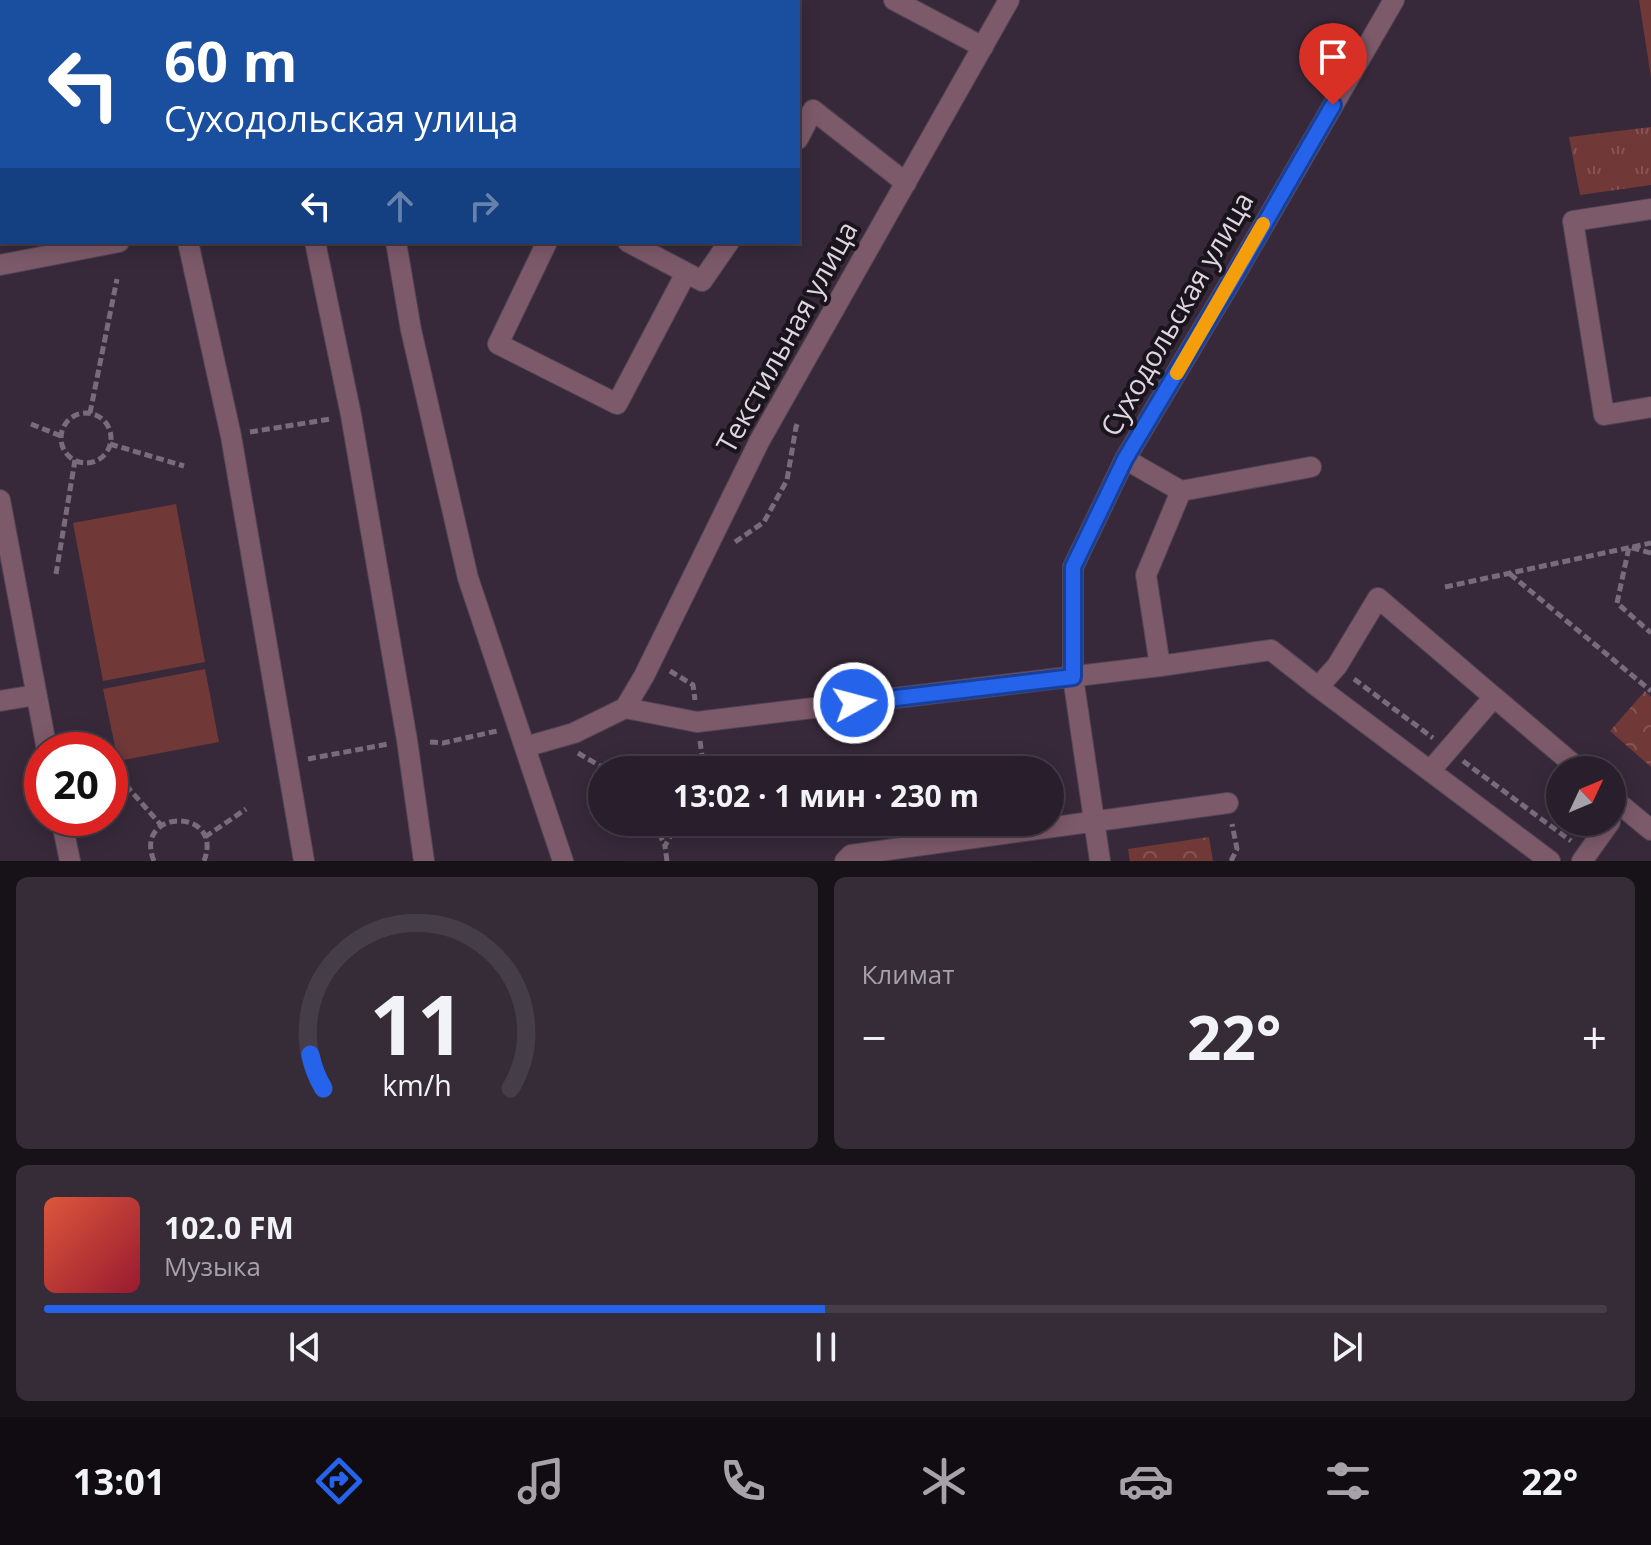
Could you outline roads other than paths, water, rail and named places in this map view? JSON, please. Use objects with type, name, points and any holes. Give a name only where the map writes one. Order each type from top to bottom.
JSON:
[{"type":"street","points":[[894,0],[983,47]]},
{"type":"street","name":"Текстильная улица","points":[[625,708],[644,676],[760,440],[1009,0]]},
{"type":"street","name":"Суходольская улица","points":[[1100,861],[1073,677],[1073,567],[1125,459],[1394,0]]},
{"type":"street","points":[[800,135],[813,110],[906,183]]},
{"type":"street","points":[[1651,209],[1573,221],[1604,415],[1651,407]]},
{"type":"street","points":[[0,265],[109,244]]},
{"type":"street","points":[[188,244],[231,436],[304,861]]},
{"type":"street","points":[[315,244],[351,415],[407,740],[424,861]]},
{"type":"street","points":[[396,244],[411,330],[468,578],[563,861]]},
{"type":"street","points":[[546,244],[498,344],[617,404],[686,273]]},
{"type":"street","points":[[632,244],[702,281],[728,244]]},
{"type":"street","points":[[1125,459],[1181,491],[1311,467]]},
{"type":"street","points":[[1160,666],[1146,575],[1181,491]]},
{"type":"street","points":[[0,500],[43,732]]},
{"type":"street","points":[[1318,687],[1337,666],[1378,598],[1564,756]]},
{"type":"street","points":[[525,747],[574,733],[625,708],[697,722],[1271,650],[1550,861]]},
{"type":"street","points":[[0,701],[36,695]]},
{"type":"street","points":[[1430,771],[1494,697]]},
{"type":"street","points":[[845,861],[851,855],[1228,803]]},
{"type":"street","points":[[1626,817],[1651,830]]},
{"type":"street","points":[[65,836],[70,861]]},
{"type":"street","points":[[1582,861],[1598,836]]}]
